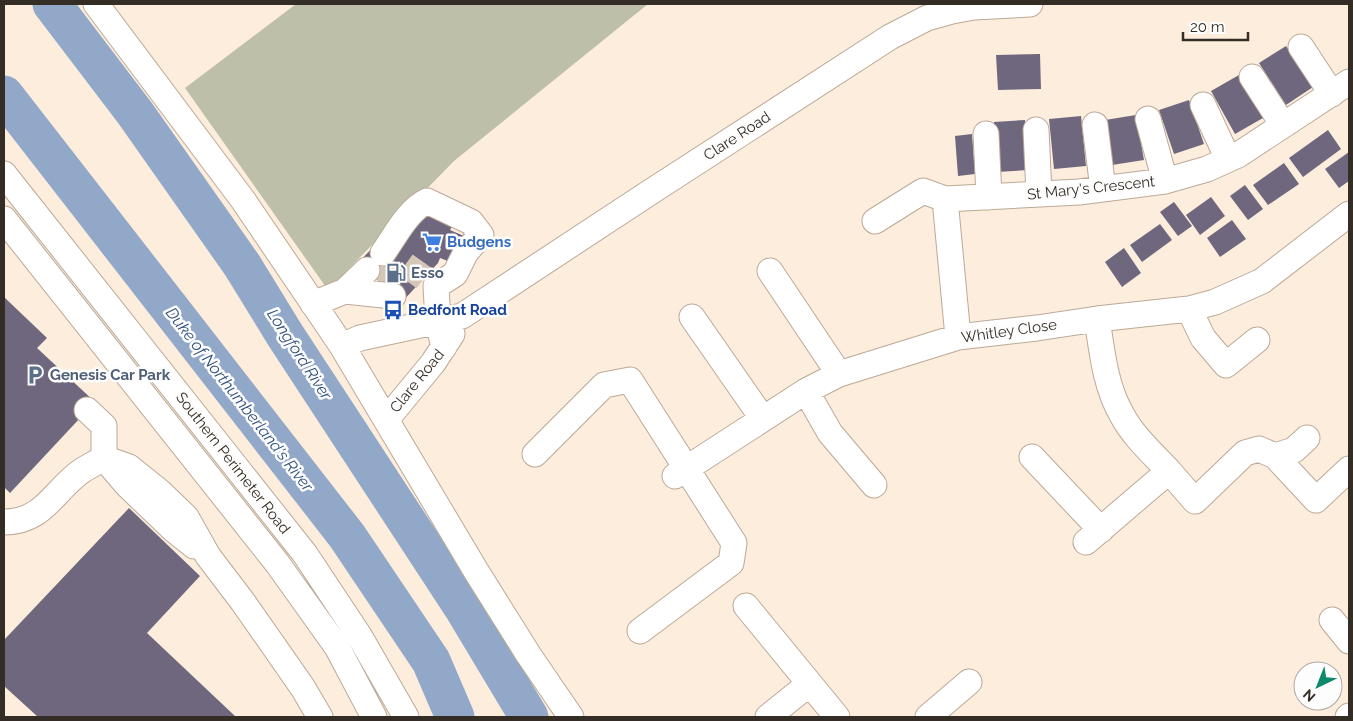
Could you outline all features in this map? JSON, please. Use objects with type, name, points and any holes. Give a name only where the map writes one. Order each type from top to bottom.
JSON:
[{"type":"street","points":[[96,4],[243,200],[342,346],[476,571],[528,654],[571,717]]},
{"type":"street","name":"Clare Road","points":[[342,346],[360,338],[462,316],[890,37],[927,18],[974,7],[1030,4]]},
{"type":"street","points":[[1301,47],[1340,88]]},
{"type":"street","points":[[1252,77],[1283,126]]},
{"type":"street","name":"St Mary's Crescent","points":[[875,221],[923,192],[945,199],[1103,189],[1165,181],[1207,169],[1228,159],[1283,126],[1340,88]]},
{"type":"street","points":[[1203,105],[1228,159]]},
{"type":"street","points":[[1148,119],[1165,181]]},
{"type":"street","points":[[1095,125],[1103,189]]},
{"type":"street","points":[[1036,130],[1040,194]]},
{"type":"street","points":[[986,134],[989,197]]},
{"type":"street","name":"Southern Perimeter Road","points":[[4,174],[305,554],[360,637],[406,717]]},
{"type":"street","points":[[945,199],[958,337]]},
{"type":"street","points":[[314,304],[381,277],[419,205],[427,201],[471,222],[481,235],[466,252],[455,274],[430,282],[444,347]]},
{"type":"street","name":"Whitley Close","points":[[681,473],[806,391],[839,374],[958,337],[1189,309],[1215,302],[1262,281],[1349,214]]},
{"type":"street","name":"Southern Perimeter Road","points":[[4,218],[278,563],[337,647],[374,717]]},
{"type":"street","points":[[770,271],[839,374]]},
{"type":"street","points":[[1189,309],[1203,338],[1226,365],[1257,340]]},
{"type":"street","name":"Clare Road","points":[[386,420],[444,347],[462,316]]},
{"type":"street","points":[[692,317],[763,419]]},
{"type":"street","points":[[1097,319],[1110,390],[1122,415],[1137,436],[1195,501],[1245,453],[1259,449],[1275,456],[1316,500],[1349,469]]},
{"type":"street","points":[[536,454],[604,385],[630,380],[681,473],[734,543],[731,563],[640,631]]},
{"type":"street","points":[[806,391],[830,433],[874,485]]},
{"type":"street","points":[[87,410],[104,426],[104,458]]},
{"type":"street","points":[[1275,456],[1294,450],[1307,438]]},
{"type":"street","points":[[1032,456],[1093,536],[1168,471]]},
{"type":"street","points":[[8,522],[24,519],[41,509],[80,472],[104,458]]},
{"type":"street","points":[[104,458],[129,467],[160,492],[186,518],[208,556],[243,602],[303,688],[320,717]]},
{"type":"street","points":[[746,606],[837,717]]},
{"type":"street","points":[[1332,620],[1349,641]]},
{"type":"street","points":[[928,717],[969,682]]},
{"type":"street","points":[[768,717],[809,684]]},
{"type":"green space","points":[[296,4],[648,4],[454,161],[328,290],[185,88]]},
{"type":"building","points":[[1286,46],[1313,87],[1286,105],[1259,63]]},
{"type":"building","points":[[1040,54],[1041,89],[998,90],[996,55]]},
{"type":"building","points":[[1239,75],[1263,118],[1235,134],[1211,91]]},
{"type":"building","points":[[1189,100],[1204,144],[1174,154],[1159,110]]},
{"type":"building","points":[[1136,115],[1144,160],[1112,165],[1105,120]]},
{"type":"building","points":[[1081,116],[1086,166],[1054,169],[1049,119]]},
{"type":"building","points":[[1025,120],[1028,170],[997,172],[994,122]]},
{"type":"building","points":[[1328,130],[1341,149],[1303,177],[1289,158]]},
{"type":"building","points":[[972,134],[975,174],[958,176],[955,136]]},
{"type":"building","points":[[1349,152],[1349,181],[1339,188],[1325,169]]},
{"type":"building","points":[[1284,163],[1299,184],[1268,205],[1253,185]]},
{"type":"building","points":[[1245,185],[1263,209],[1248,220],[1230,196]]},
{"type":"building","points":[[1211,197],[1225,216],[1200,235],[1186,215]]},
{"type":"building","points":[[1174,202],[1192,226],[1178,236],[1160,212]]},
{"type":"building","points":[[419,211],[453,225],[450,230],[464,236],[453,263],[440,258],[438,263],[401,303],[359,262],[375,245],[390,260],[401,248],[413,218]]},
{"type":"building","points":[[1232,220],[1246,239],[1220,257],[1207,238]]},
{"type":"building","points":[[1160,224],[1172,240],[1142,262],[1130,245]]},
{"type":"building","points":[[1124,248],[1141,273],[1122,287],[1105,262]]},
{"type":"building","name":"Genesis Car Park","points":[[4,297],[47,338],[37,348],[95,402],[10,493],[4,487]]},
{"type":"building","points":[[129,508],[200,576],[147,633],[236,717],[38,717],[4,686],[4,640]]},
{"type":"waterway","name":"Longford River","points":[[52,4],[135,113],[242,265],[285,335],[463,607],[529,717]]},
{"type":"waterway","name":"Duke of Northumberland's River","points":[[4,95],[347,536],[431,661],[455,717]]},
{"type":"tunnel","points":[[376,278],[399,260],[424,278]]},
{"type":"place","name":"Budgens","points":[[432,242]]},
{"type":"place","name":"Esso","points":[[396,273]]},
{"type":"place","name":"Bedfont Road","points":[[393,310]]},
{"type":"place","name":"Genesis Car Park","points":[[35,375]]}]
